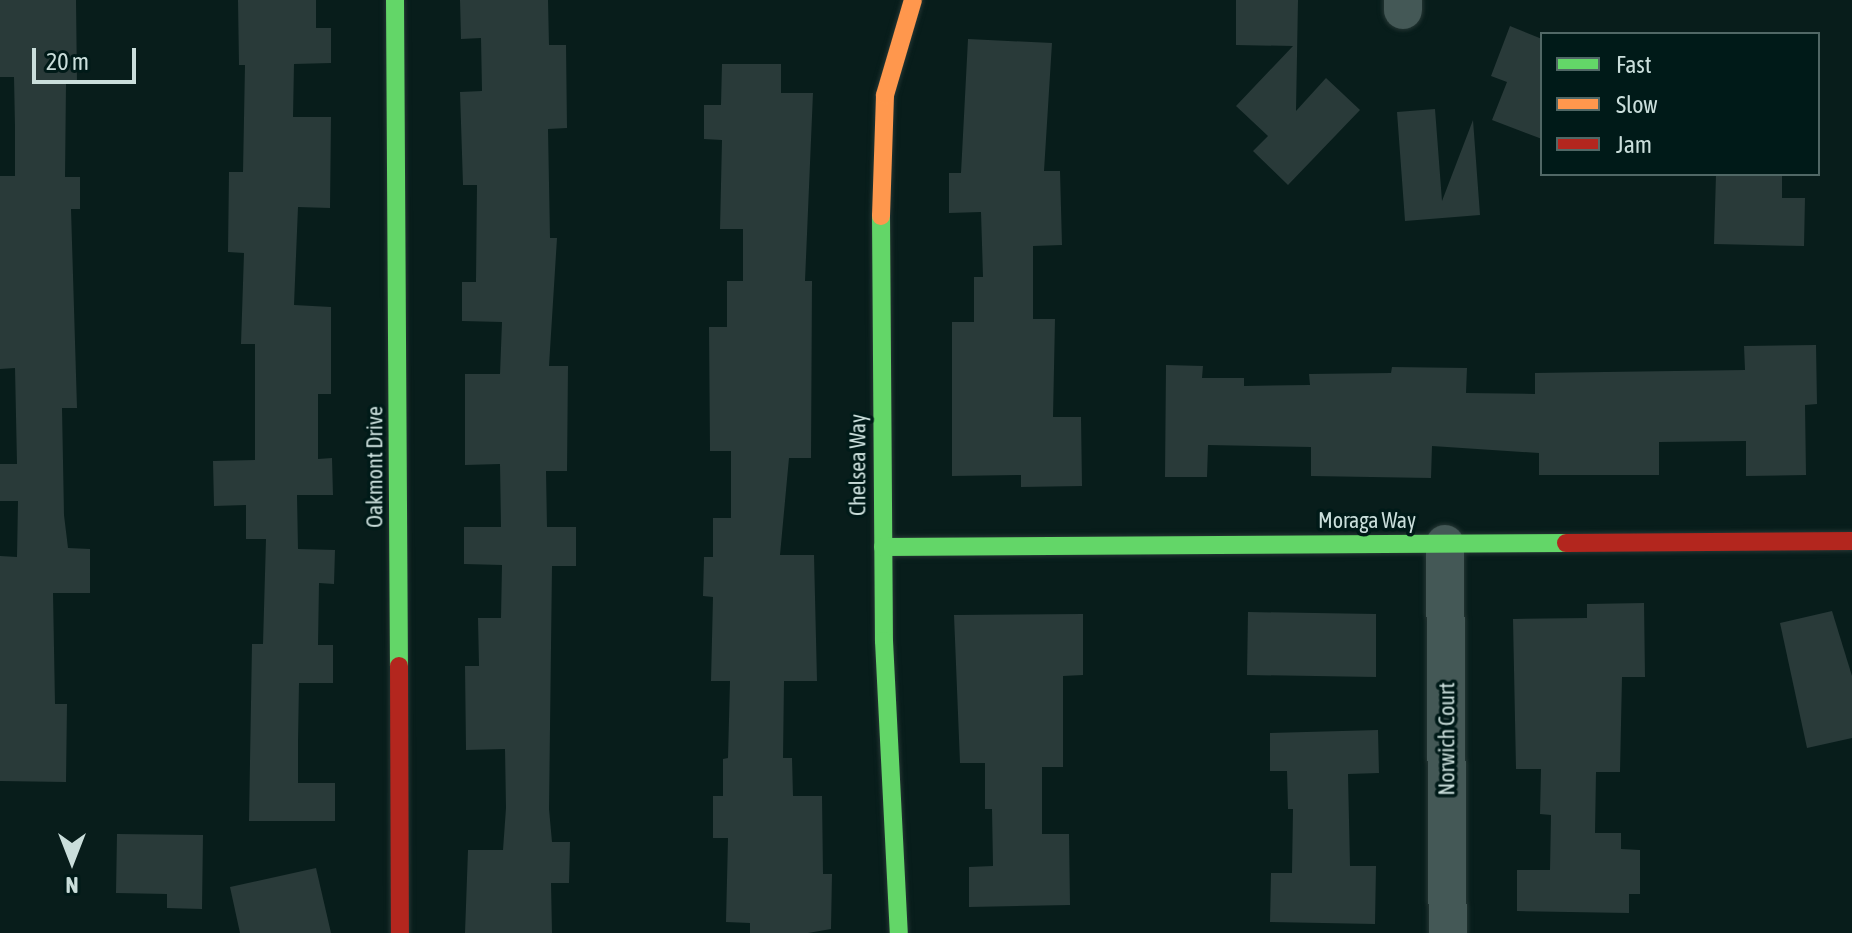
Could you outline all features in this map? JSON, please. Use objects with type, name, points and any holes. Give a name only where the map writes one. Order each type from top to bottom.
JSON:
[{"type":"street","name":"Oakmont Drive","points":[[395,0],[400,933]]},
{"type":"street","name":"Chelsea Way","points":[[899,933],[883,547],[880,148],[885,95],[913,0]]},
{"type":"street","name":"Moraga Way","points":[[883,547],[1852,541]]},
{"type":"street","name":"Norwich Court","points":[[1445,544],[1448,933]]},
{"type":"building","points":[[0,0],[76,0],[77,84],[66,84],[65,177],[80,177],[80,209],[71,209],[77,408],[62,408],[64,515],[68,548],[90,549],[90,593],[53,593],[55,704],[67,704],[66,782],[0,781],[0,556],[17,557],[18,501],[0,501],[0,464],[17,464],[15,368],[0,369],[0,176],[15,176],[15,127],[14,77],[0,77]]},
{"type":"building","points":[[238,0],[316,0],[316,28],[331,28],[331,63],[294,64],[293,117],[331,117],[330,208],[298,207],[294,305],[331,307],[331,394],[318,394],[318,459],[332,458],[333,495],[297,495],[298,549],[335,550],[334,584],[319,583],[318,645],[333,645],[333,683],[299,683],[298,783],[335,783],[335,821],[249,821],[252,644],[263,644],[266,539],[246,539],[246,505],[214,506],[213,461],[255,460],[255,344],[241,344],[244,253],[228,252],[229,172],[243,172],[245,65],[239,65]]},
{"type":"building","points":[[460,0],[548,0],[549,45],[566,45],[567,128],[548,129],[550,238],[557,238],[549,366],[568,366],[567,471],[546,471],[547,527],[576,527],[576,566],[552,566],[549,809],[552,842],[570,842],[569,883],[551,883],[552,933],[465,933],[468,850],[503,850],[506,808],[505,749],[466,750],[465,666],[479,666],[478,618],[501,618],[502,565],[464,564],[464,527],[501,527],[500,464],[465,465],[465,374],[500,374],[502,322],[462,321],[462,282],[476,282],[477,185],[463,185],[460,92],[482,91],[481,38],[461,39]]},
{"type":"building","points":[[1236,0],[1298,0],[1296,111],[1326,78],[1360,110],[1288,185],[1253,151],[1268,136],[1236,106],[1293,46],[1236,45]]},
{"type":"building","points":[[1510,26],[1540,38],[1540,138],[1492,120],[1507,82],[1491,76]]},
{"type":"building","points":[[968,39],[1052,43],[1044,171],[1060,171],[1062,245],[1033,246],[1033,319],[1055,319],[1053,417],[1081,417],[1082,486],[1021,487],[1021,475],[952,476],[952,322],[974,322],[974,277],[983,277],[981,212],[949,213],[949,173],[961,173]]},
{"type":"building","points":[[722,64],[781,64],[781,93],[813,93],[805,281],[812,281],[811,458],[789,458],[780,555],[814,555],[817,681],[784,681],[783,758],[792,758],[793,796],[822,796],[823,874],[832,874],[831,929],[808,933],[750,933],[750,923],[726,922],[728,838],[713,838],[713,796],[723,796],[723,759],[728,758],[730,681],[711,681],[713,597],[703,596],[704,557],[713,557],[713,518],[731,518],[731,451],[710,451],[709,327],[727,327],[727,281],[743,281],[743,229],[720,229],[722,140],[704,139],[704,105],[721,105]]},
{"type":"building","points":[[1435,109],[1442,201],[1473,120],[1480,215],[1405,221],[1397,112]]},
{"type":"building","points":[[1716,176],[1782,176],[1782,198],[1805,198],[1804,246],[1714,244]]},
{"type":"building","points":[[1816,345],[1817,404],[1805,405],[1806,475],[1746,476],[1746,441],[1659,442],[1659,475],[1539,475],[1539,453],[1432,446],[1431,478],[1311,476],[1311,447],[1208,445],[1207,477],[1165,477],[1166,365],[1203,366],[1202,378],[1244,378],[1244,386],[1310,385],[1309,374],[1391,373],[1392,367],[1467,368],[1466,393],[1535,394],[1535,373],[1745,370],[1744,346]]},
{"type":"building","points":[[1644,603],[1645,677],[1622,677],[1620,772],[1596,772],[1595,833],[1621,833],[1621,849],[1640,850],[1640,894],[1629,894],[1629,913],[1517,911],[1517,870],[1550,870],[1551,815],[1540,814],[1541,769],[1516,769],[1513,619],[1587,618],[1587,604]]},
{"type":"building","points":[[1832,611],[1852,676],[1852,738],[1807,748],[1780,623]]},
{"type":"building","points":[[1248,612],[1376,614],[1376,677],[1247,675]]},
{"type":"building","points":[[1083,614],[1083,675],[1063,676],[1063,767],[1042,767],[1042,834],[1069,834],[1070,905],[969,907],[969,867],[993,866],[992,809],[985,809],[985,763],[960,763],[954,615]]},
{"type":"building","points":[[1378,730],[1379,773],[1348,774],[1350,866],[1376,866],[1375,924],[1270,922],[1271,873],[1292,873],[1293,809],[1288,809],[1287,771],[1270,771],[1270,733]]},
{"type":"building","points":[[117,834],[203,835],[202,909],[167,908],[167,894],[116,893]]},
{"type":"building","points":[[316,868],[331,933],[240,933],[230,887]]},
{"type":"traffic: fast","points":[[395,0],[399,666]]},
{"type":"traffic: fast","points":[[881,216],[884,641],[899,933]]},
{"type":"traffic: fast","points":[[883,547],[1566,543]]},
{"type":"traffic: slow","points":[[881,216],[885,95],[913,0]]},
{"type":"traffic: jam","points":[[1566,543],[1852,541]]},
{"type":"traffic: jam","points":[[399,666],[400,933]]}]
